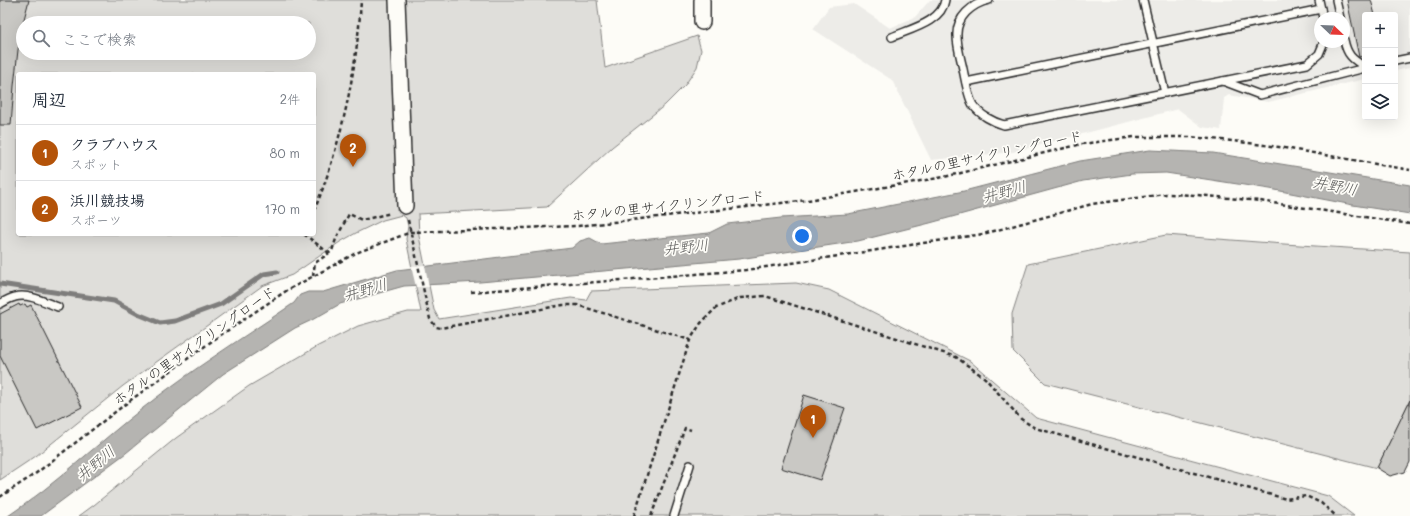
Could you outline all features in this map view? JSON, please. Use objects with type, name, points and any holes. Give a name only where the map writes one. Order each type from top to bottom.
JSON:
[{"type":"street","points":[[397,0],[405,206]]},
{"type":"street","points":[[702,0],[702,22]]},
{"type":"lane","points":[[892,37],[932,20],[944,7],[945,0]]},
{"type":"lane","points":[[989,0],[980,2],[969,8],[962,16],[956,35],[972,104],[982,114],[996,123],[1004,125],[1308,64],[1320,54],[1322,48]]},
{"type":"lane","points":[[1143,0],[1165,93]]},
{"type":"lane","points":[[966,82],[1321,10],[1318,0]]},
{"type":"lane","points":[[1336,0],[1339,12]]},
{"type":"lane","points":[[1346,48],[1352,59],[1362,66]]},
{"type":"lane","points":[[1398,60],[1410,58]]},
{"type":"lane","points":[[1222,81],[1260,95],[1362,69]]},
{"type":"lane","points":[[0,304],[20,296],[34,298],[58,307]]},
{"type":"lane","points":[[674,516],[690,465]]},
{"type":"path","points":[[316,206],[324,187],[344,113],[354,65],[362,0]]},
{"type":"path","name":"ホタルの里サイクリングロード","points":[[0,497],[35,474],[128,402],[212,340],[286,292],[356,253],[411,232],[578,226],[808,200],[944,176],[1082,144],[1134,137],[1189,137],[1233,141],[1279,147],[1410,170]]},
{"type":"path","points":[[471,292],[746,270],[983,234],[1092,204],[1166,194],[1196,195],[1260,201],[1410,224]]},
{"type":"path","points":[[313,276],[315,263],[332,251],[336,239],[349,214],[362,220],[387,215],[405,206]]},
{"type":"path","points":[[411,232],[430,320],[436,327],[441,328],[563,305],[577,305],[690,340]]},
{"type":"path","points":[[307,236],[329,253]]},
{"type":"path","points":[[634,516],[690,340],[701,323],[716,308],[740,298],[765,296],[956,357],[985,378],[1021,419],[1035,428],[1286,499],[1306,496],[1321,503],[1336,516]]},
{"type":"path","points":[[651,516],[685,428],[690,430]]},
{"type":"shaded area","points":[[0,0],[597,0],[605,68],[697,36],[701,50],[697,67],[685,85],[665,105],[612,147],[547,207],[418,214],[419,236],[434,310],[439,319],[571,298],[586,300],[591,291],[796,283],[829,290],[970,361],[1036,418],[1328,496],[1354,516],[79,516],[176,438],[249,386],[318,346],[358,326],[408,312],[421,312],[406,239],[408,226],[406,218],[402,215],[383,220],[356,233],[340,242],[292,275],[262,286],[123,386],[36,456],[0,480]]},
{"type":"shaded area","points":[[930,0],[1410,0],[1410,68],[1398,70],[1398,12],[1362,12],[1362,80],[1268,102],[1229,95],[1224,98],[1221,130],[1202,127],[1178,109],[1013,152],[931,160],[892,80],[813,29],[829,7],[854,4],[890,28],[915,17]]},
{"type":"shaded area","points":[[1166,235],[1410,252],[1410,400],[1377,468],[1045,383],[1013,351],[1012,314],[1028,264]]},
{"type":"water","name":"井野川","points":[[1150,150],[1213,153],[1410,185],[1410,214],[1270,189],[1166,173],[1132,174],[1083,181],[858,241],[739,259],[480,282],[404,286],[340,304],[295,328],[223,374],[126,453],[41,516],[8,516],[43,491],[126,421],[161,394],[294,303],[300,295],[308,292],[323,292],[397,270],[572,248],[580,241],[590,238],[601,244],[709,233],[727,224],[781,218],[848,214],[964,191],[1080,161]]},
{"type":"pier","points":[[425,265],[429,287],[416,287],[411,266]]},
{"type":"building","points":[[0,0],[29,0],[25,16],[16,16],[17,60],[11,125],[0,125]]},
{"type":"building","points":[[1347,0],[1371,0],[1374,12],[1362,12],[1362,56],[1359,57]]},
{"type":"building","points":[[19,304],[20,306],[25,304],[27,307],[31,305],[82,407],[37,430],[0,356],[0,314]]},
{"type":"building","points":[[804,395],[845,408],[820,480],[781,468]]},
{"type":"building","points":[[1410,400],[1410,462],[1405,472],[1390,476],[1377,468]]},
{"type":"waterway","points":[[0,284],[114,301],[138,314],[160,323],[175,321],[221,304],[264,274],[277,272]]},
{"type":"place","name":"浜川競技場","points":[[353,167]]},
{"type":"place","name":"クラブハウス","points":[[813,438]]}]
